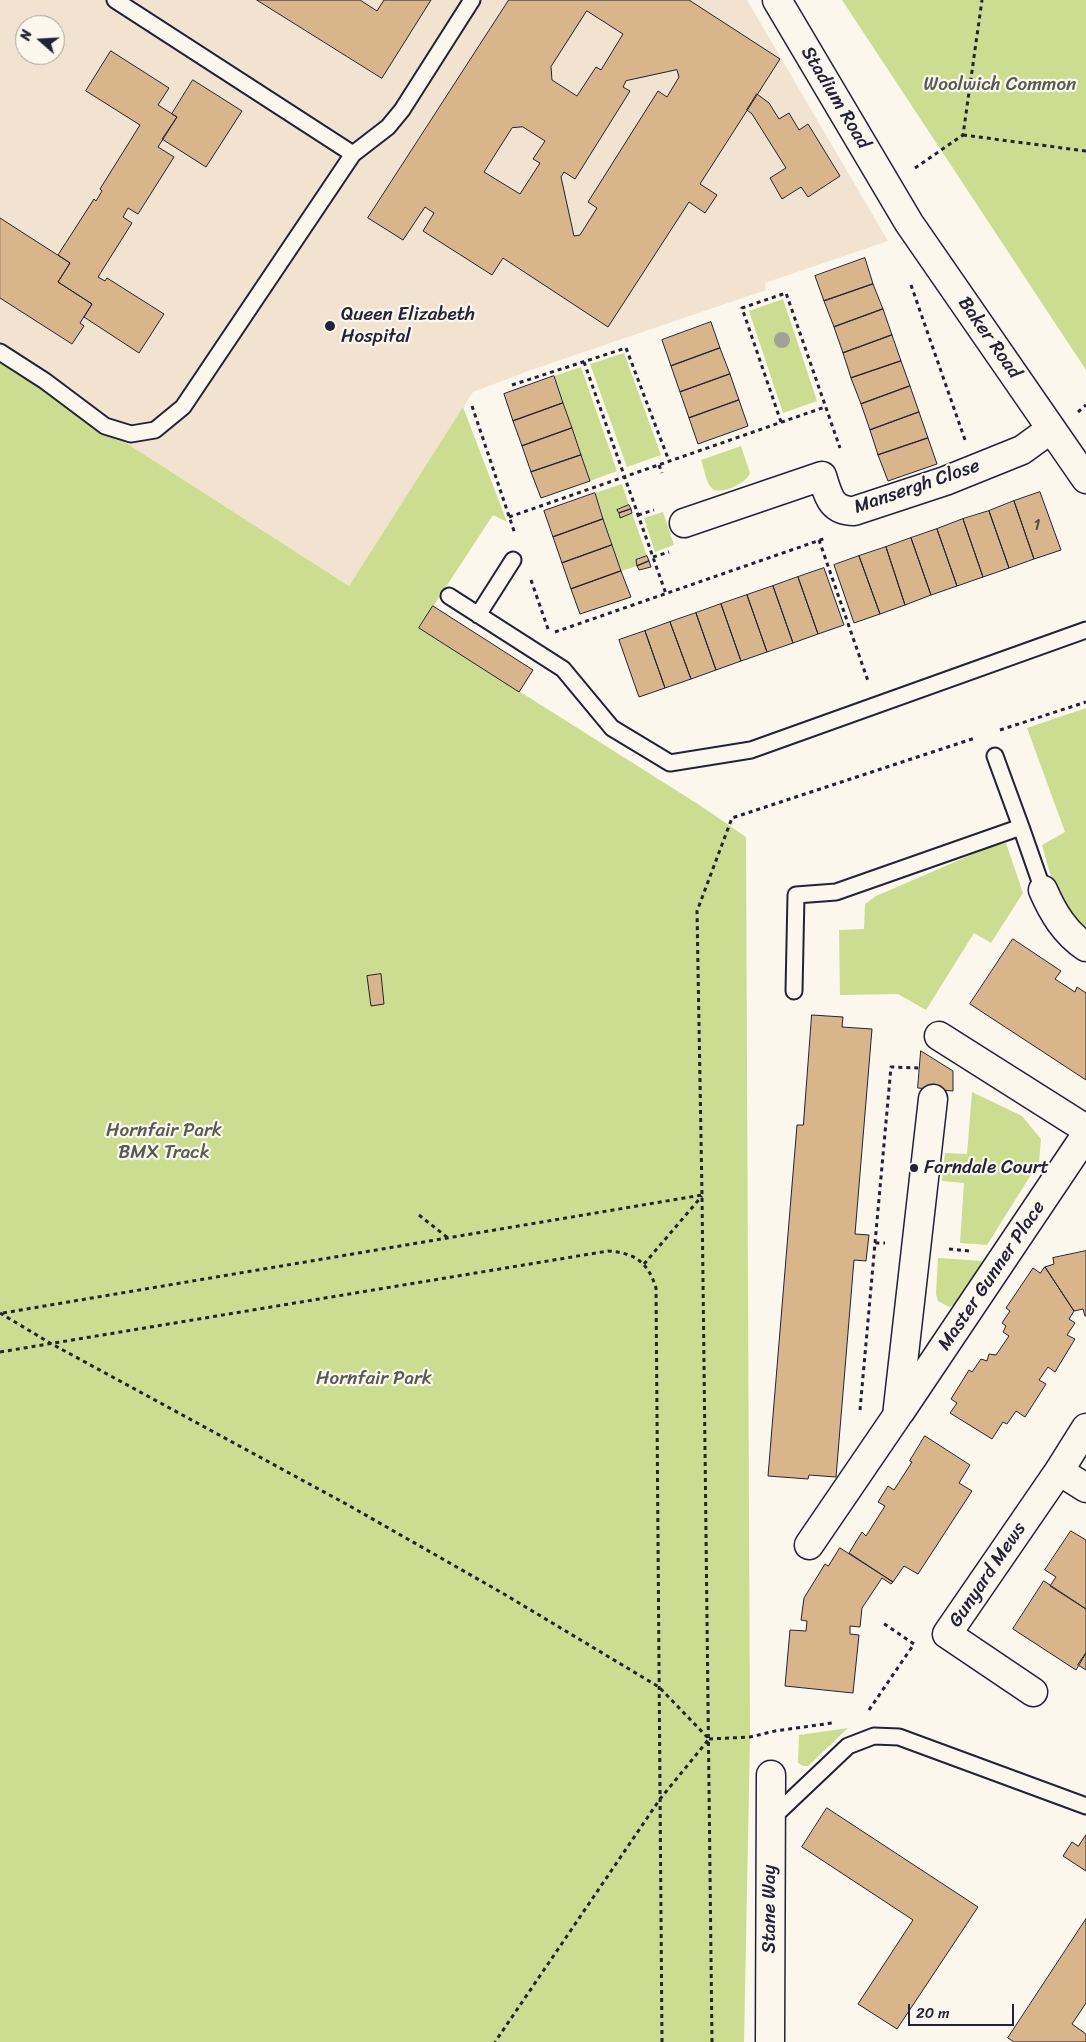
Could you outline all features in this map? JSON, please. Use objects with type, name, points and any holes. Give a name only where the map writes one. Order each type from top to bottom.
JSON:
[{"type":"street","name":"Stadium Road","points":[[777,0],[893,196]]},
{"type":"street","name":"Baker Road","points":[[893,196],[1086,479]]},
{"type":"street","name":"Mansergh Close","points":[[684,523],[822,476],[830,500],[836,507],[846,511],[854,511],[937,484],[1022,450],[1051,429]]},
{"type":"street","points":[[1043,890],[1055,917],[1077,941],[1086,947]]},
{"type":"street","points":[[939,1036],[1086,1129]]},
{"type":"street","name":"Master Gunner Place","points":[[897,1416],[933,1099]]},
{"type":"street","name":"Master Gunner Place","points":[[809,1545],[1086,1135]]},
{"type":"street","name":"Gunyard Mews","points":[[1033,1692],[947,1634],[1059,1471],[1086,1428]]},
{"type":"street","points":[[1059,1471],[1086,1488]]},
{"type":"street","name":"Stane Way","points":[[770,2042],[771,1775]]},
{"type":"lane","points":[[115,0],[353,154]]},
{"type":"lane","points":[[0,352],[45,381],[104,426],[131,434],[155,430],[183,407],[353,154],[388,127],[402,110],[472,0]]},
{"type":"lane","points":[[478,615],[512,560]]},
{"type":"lane","points":[[449,596],[563,669],[612,728],[670,763],[751,750],[1086,630]]},
{"type":"lane","points":[[995,756],[1043,890]]},
{"type":"lane","points":[[794,991],[796,895],[836,892],[1021,827]]},
{"type":"lane","points":[[771,1819],[848,1746],[874,1736],[899,1737],[1086,1806]]},
{"type":"path","points":[[963,134],[982,0]]},
{"type":"path","points":[[910,171],[963,134],[1086,151]]},
{"type":"path","points":[[910,284],[968,448]]},
{"type":"path","points":[[781,422],[742,308],[786,293],[842,454]]},
{"type":"path","points":[[512,385],[626,348],[669,462]]},
{"type":"path","points":[[584,362],[666,594]]},
{"type":"path","points":[[472,406],[516,535]]},
{"type":"path","points":[[1075,414],[1086,406]]},
{"type":"path","points":[[509,517],[825,407]]},
{"type":"path","points":[[659,465],[662,473]]},
{"type":"path","points":[[638,515],[661,508]]},
{"type":"path","points":[[528,571],[550,634],[666,594],[690,583],[828,537]]},
{"type":"path","points":[[819,540],[858,652]]},
{"type":"path","points":[[653,557],[675,550]]},
{"type":"path","points":[[993,732],[1086,702]]},
{"type":"path","points":[[712,2042],[697,911],[732,818],[984,736]]},
{"type":"path","points":[[859,1420],[891,1067],[920,1068]]},
{"type":"path","points":[[0,1314],[702,1195]]},
{"type":"path","points":[[644,1264],[702,1195]]},
{"type":"path","points":[[419,1215],[448,1238]]},
{"type":"path","points":[[875,1243],[1005,1254]]},
{"type":"path","points":[[0,1352],[608,1252],[621,1252],[633,1256],[644,1264],[652,1275],[656,1288],[662,2042]]},
{"type":"path","points":[[0,1314],[348,1505],[504,1594],[659,1687],[709,1739]]},
{"type":"path","points":[[868,1712],[914,1644],[883,1623]]},
{"type":"path","points":[[495,2042],[660,1799],[709,1739],[750,1737],[775,1731],[833,1723]]},
{"type":"shaded area","name":"Queen Elizabeth Hospital","points":[[0,0],[747,0],[888,241],[765,283],[766,290],[531,370],[473,392],[349,586],[0,362]]},
{"type":"green space","name":"Woolwich Common","points":[[842,0],[1086,0],[1086,370]]},
{"type":"green space","points":[[783,299],[817,401],[783,413],[749,311]]},
{"type":"green space","points":[[624,353],[661,455],[627,467],[590,364]]},
{"type":"green space","name":"Hornfair Park","points":[[0,362],[349,586],[463,407],[507,522],[493,515],[419,628],[701,806],[746,837],[750,1737],[744,2042],[0,2042]]},
{"type":"green space","points":[[581,367],[617,471],[590,481],[554,376]]},
{"type":"green space","points":[[741,446],[750,473],[748,477],[733,487],[722,490],[713,489],[707,480],[701,460]]},
{"type":"green space","points":[[622,484],[629,505],[618,510],[620,518],[632,513],[647,556],[636,560],[637,566],[621,571],[595,493]]},
{"type":"green space","points":[[663,512],[674,545],[655,552],[644,518]]},
{"type":"green space","points":[[1086,708],[1086,931],[1068,911],[1057,891],[1049,870],[1042,845],[1065,832],[1027,728]]},
{"type":"green space","points":[[1006,843],[1023,893],[991,943],[974,933],[926,1010],[898,994],[840,995],[839,930],[864,929],[865,904],[876,896],[987,848]]},
{"type":"green space","points":[[972,1092],[1022,1116],[1041,1139],[1039,1162],[987,1245],[960,1243],[964,1183],[942,1181],[945,1153],[967,1154]]},
{"type":"green space","points":[[938,1258],[983,1261],[956,1304],[949,1307],[938,1301],[936,1294]]},
{"type":"green space","points":[[848,1728],[808,1766],[798,1763],[799,1735]]},
{"type":"building","points":[[257,0],[360,0],[377,11],[384,0],[431,0],[382,78]]},
{"type":"building","points":[[509,0],[689,0],[780,59],[700,184],[717,195],[705,213],[689,202],[608,327],[503,258],[492,275],[423,231],[434,213],[425,207],[403,240],[368,218]],"holes":[[[587,11],[623,34],[601,70],[596,67],[577,96],[552,80],[551,67]],[[677,70],[679,77],[667,97],[658,91],[588,202],[597,208],[580,235],[574,236],[561,177],[564,172],[575,179],[630,91],[623,87],[626,81]],[[523,127],[545,141],[533,159],[540,163],[520,194],[484,172],[512,128]]]},
{"type":"building","points":[[111,51],[169,88],[158,105],[177,117],[158,147],[174,157],[138,214],[128,208],[123,217],[132,223],[98,277],[105,281],[107,278],[164,314],[139,353],[84,317],[92,304],[58,282],[70,263],[58,255],[94,199],[96,201],[102,191],[100,189],[140,125],[86,91]]},
{"type":"building","points":[[193,80],[242,111],[206,167],[162,139],[177,117],[172,114]]},
{"type":"building","points":[[757,94],[769,103],[779,119],[789,113],[799,130],[808,124],[840,176],[808,197],[801,187],[782,199],[770,178],[786,168],[752,114],[747,110]]},
{"type":"building","points":[[0,218],[70,263],[58,282],[92,304],[80,323],[84,326],[72,344],[0,298]]},
{"type":"building","points":[[865,258],[873,284],[824,301],[815,276]]},
{"type":"building","points":[[873,284],[883,309],[834,327],[824,301]]},
{"type":"building","points":[[883,309],[892,335],[843,353],[834,327]]},
{"type":"building","points":[[711,322],[720,348],[671,366],[662,340]]},
{"type":"building","points":[[892,335],[901,361],[851,378],[843,353]]},
{"type":"building","points":[[720,348],[730,374],[680,392],[671,366]]},
{"type":"building","points":[[901,361],[910,386],[861,404],[851,378]]},
{"type":"building","points":[[730,374],[739,400],[689,418],[680,392]]},
{"type":"building","points":[[554,376],[563,403],[513,421],[504,394]]},
{"type":"building","points":[[910,386],[919,412],[870,430],[861,404]]},
{"type":"building","points":[[739,400],[748,426],[698,444],[689,418]]},
{"type":"building","points":[[563,403],[572,428],[522,446],[513,421]]},
{"type":"building","points":[[919,412],[928,438],[878,455],[870,430]]},
{"type":"building","points":[[572,428],[581,455],[531,472],[522,446]]},
{"type":"building","points":[[928,438],[937,464],[888,481],[878,455]]},
{"type":"building","points":[[581,455],[590,481],[541,498],[531,472]]},
{"type":"building","points":[[1040,492],[1061,550],[1034,559],[1014,501]]},
{"type":"building","points":[[595,493],[603,519],[553,537],[544,511]]},
{"type":"building","points":[[1014,501],[1034,559],[1009,568],[989,511]]},
{"type":"building","points":[[629,505],[631,509],[619,513],[617,510]]},
{"type":"building","points":[[631,509],[632,513],[620,518],[619,513]]},
{"type":"building","points":[[989,511],[1009,568],[983,577],[963,519]]},
{"type":"building","points":[[603,519],[612,545],[562,563],[553,537]]},
{"type":"building","points":[[963,519],[983,577],[957,586],[937,529]]},
{"type":"building","points":[[937,529],[957,586],[931,595],[911,538]]},
{"type":"building","points":[[911,538],[931,595],[905,605],[886,547]]},
{"type":"building","points":[[612,545],[621,571],[571,589],[562,563]]},
{"type":"building","points":[[886,547],[905,605],[880,614],[859,556]]},
{"type":"building","points":[[647,556],[649,561],[637,566],[636,560]]},
{"type":"building","points":[[859,556],[880,614],[854,623],[834,565]]},
{"type":"building","points":[[649,561],[651,567],[639,570],[637,566]]},
{"type":"building","points":[[824,568],[844,625],[818,634],[798,577]]},
{"type":"building","points":[[621,571],[631,597],[580,614],[571,589]]},
{"type":"building","points":[[798,577],[818,634],[793,643],[773,586]]},
{"type":"building","points":[[773,586],[793,643],[767,652],[747,595]]},
{"type":"building","points":[[747,595],[767,652],[741,661],[721,604]]},
{"type":"building","points":[[721,604],[741,661],[716,670],[696,613]]},
{"type":"building","points":[[433,606],[533,670],[519,692],[419,628]]},
{"type":"building","points":[[696,613],[716,670],[691,679],[670,622]]},
{"type":"building","points":[[670,622],[691,679],[665,688],[645,631]]},
{"type":"building","points":[[645,631],[665,688],[639,697],[619,640]]},
{"type":"building","points":[[1013,939],[1061,971],[1055,979],[1075,992],[1077,987],[1086,993],[1086,1080],[970,1004]]},
{"type":"building","points":[[381,974],[384,1004],[371,1006],[367,976]]},
{"type":"building","points":[[812,1015],[843,1017],[842,1027],[872,1029],[855,1234],[869,1235],[866,1261],[854,1260],[836,1477],[809,1475],[808,1479],[768,1476],[797,1125],[803,1125]]},
{"type":"building","points":[[921,1051],[953,1071],[953,1091],[918,1088]]},
{"type":"building","points":[[1086,1251],[1085,1316],[1083,1309],[1074,1311],[1045,1267],[1054,1264],[1053,1258]]},
{"type":"building","points":[[1045,1267],[1074,1311],[1069,1319],[1075,1323],[1067,1335],[1075,1339],[1055,1372],[1048,1367],[1039,1380],[1046,1384],[1025,1417],[1016,1411],[1007,1424],[1003,1422],[992,1439],[950,1413],[957,1403],[951,1399],[969,1370],[972,1372],[981,1359],[987,1361],[989,1354],[996,1355],[1009,1336],[1003,1332],[1006,1326],[1002,1323],[1010,1311],[1006,1308],[1033,1268],[1040,1273]]},
{"type":"building","points":[[925,1436],[970,1465],[959,1483],[972,1491],[918,1574],[904,1566],[893,1582],[849,1553],[862,1532],[866,1536],[885,1506],[878,1502],[888,1486],[894,1490],[912,1462],[910,1461]]},
{"type":"building","points":[[1071,1531],[1086,1540],[1086,1609],[1050,1586],[1056,1577],[1045,1570]]},
{"type":"building","points":[[840,1548],[893,1582],[891,1584],[882,1578],[862,1608],[860,1627],[850,1626],[850,1634],[859,1635],[853,1693],[785,1686],[790,1630],[806,1631],[807,1621],[801,1620],[804,1598],[825,1564],[828,1566]]},
{"type":"building","points":[[1044,1581],[1086,1609],[1086,1653],[1076,1670],[1013,1629]]},
{"type":"building","points":[[1086,1653],[1086,1670],[1078,1665]]},
{"type":"building","points":[[827,1808],[978,1907],[897,2029],[858,2004],[913,1920],[802,1847]]},
{"type":"building","points":[[1086,1835],[1086,1871],[1063,1856],[1072,1842],[1078,1846]]},
{"type":"building","points":[[1086,1919],[1086,2003],[1072,2024],[1086,2034],[1086,2042],[1014,2042],[1008,2038]]},
{"type":"place","name":"Queen Elizabeth Hospital","points":[[330,326]]},
{"type":"place","name":"Farndale Court","points":[[914,1168]]},
{"type":"park label","name":"Hornfair Park BMX Track","points":[[164,1142]]}]
